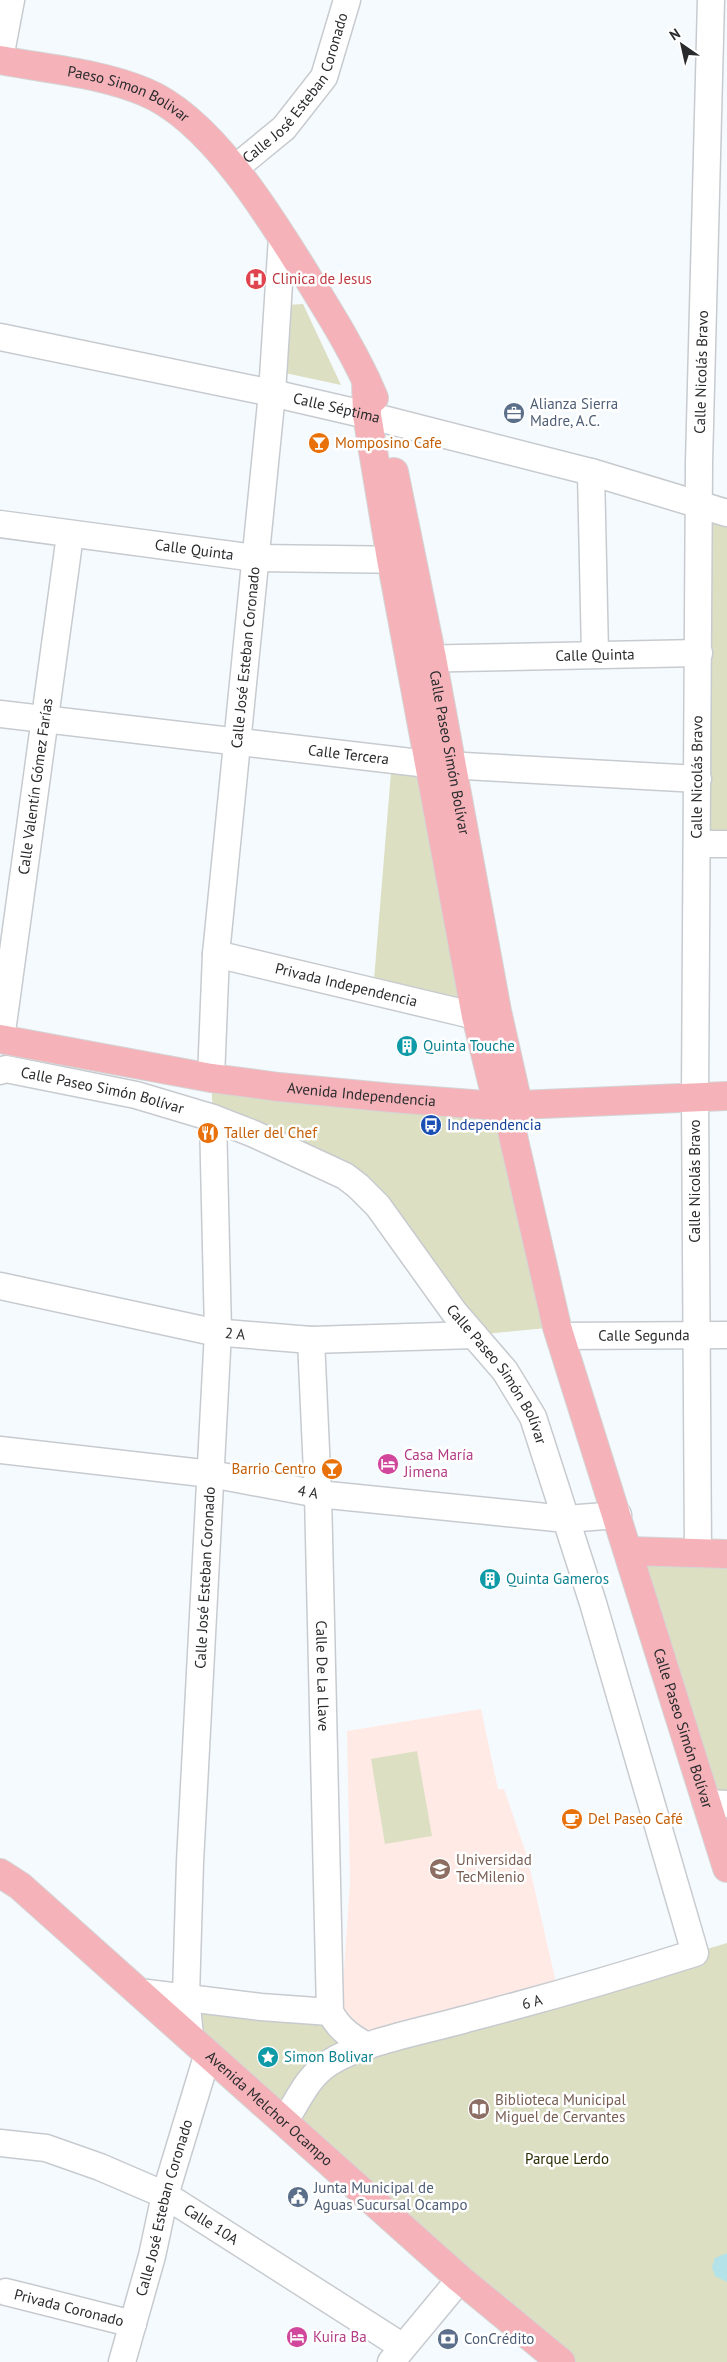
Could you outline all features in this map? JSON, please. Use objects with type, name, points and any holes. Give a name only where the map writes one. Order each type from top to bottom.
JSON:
[{"type":"main road","name":"Paeso Simon Bolivar","points":[[0,59],[113,80],[146,92],[175,109],[206,138],[234,169]]},
{"type":"main road","name":"Calle Paseo Simón Bolívar","points":[[234,169],[282,237],[341,331],[366,380],[421,658],[439,765],[476,1016],[509,1112]]},
{"type":"main road","name":"Calle Paseo Simón Bolívar","points":[[439,765],[497,1011],[509,1112],[560,1336],[628,1550],[717,1804],[727,1868]]},
{"type":"main road","name":"Avenida Independencia","points":[[0,1039],[211,1078],[509,1112],[727,1096]]},
{"type":"main road","points":[[628,1550],[727,1554]]},
{"type":"main road","name":"Avenida Melchor Ocampo","points":[[0,1873],[20,1886],[460,2278],[561,2362]]},
{"type":"street","points":[[0,59],[11,0]]},
{"type":"street","name":"Calle José Esteban Coronado","points":[[234,169],[284,128],[324,77],[347,0]]},
{"type":"street","name":"Calle Nicolás Bravo","points":[[698,1553],[695,1335],[695,1097],[700,506],[716,198],[711,0]]},
{"type":"street","name":"Calle José Esteban Coronado","points":[[211,1078],[216,954],[272,393],[282,237]]},
{"type":"street","name":"Calle Séptima","points":[[0,337],[272,393],[591,472],[727,513]]},
{"type":"street","points":[[591,472],[596,654]]},
{"type":"street","name":"Calle Quinta","points":[[0,524],[70,535],[256,558],[401,559]]},
{"type":"street","name":"Calle Valentín Gómez Farías","points":[[0,1039],[70,535]]},
{"type":"street","name":"Calle Quinta","points":[[421,658],[699,653]]},
{"type":"street","name":"Calle Tercera","points":[[0,714],[45,718],[238,744],[439,765],[698,779]]},
{"type":"street","points":[[698,844],[727,844]]},
{"type":"street","name":"Privada Independencia","points":[[216,954],[476,1016]]},
{"type":"street","name":"Calle Paseo Simón Bolívar","points":[[0,1071],[6,1069],[136,1095],[213,1118],[345,1176],[378,1206],[432,1282],[505,1371],[533,1417],[566,1519],[695,1953]]},
{"type":"street","name":"Calle José Esteban Coronado","points":[[122,2362],[152,2256],[199,2045],[186,1996],[195,1732],[212,1474],[218,1332],[213,1118]]},
{"type":"street","name":"2 A","points":[[0,1286],[218,1332],[311,1340],[474,1335]]},
{"type":"street","name":"Calle Segunda","points":[[560,1336],[727,1335]]},
{"type":"street","name":"Calle De La Llave","points":[[311,1340],[318,1494],[330,2012]]},
{"type":"street","name":"4 A","points":[[0,1450],[212,1474],[318,1494],[566,1519],[618,1516]]},
{"type":"street","name":"6 A","points":[[284,2122],[305,2086],[316,2072],[330,2062],[368,2046],[564,1994],[695,1953]]},
{"type":"street","points":[[139,1992],[186,1996],[261,2007],[330,2012],[341,2029],[368,2046]]},
{"type":"street","name":"Calle 10A","points":[[0,2143],[46,2148],[100,2167],[165,2195],[397,2355]]},
{"type":"street","points":[[397,2355],[460,2278]]},
{"type":"street","name":"Privada Coronado","points":[[6,2292],[133,2324]]},
{"type":"shaded area","name":"Universidad TecMilenio","points":[[481,1709],[498,1789],[504,1789],[527,1856],[558,1991],[380,2039],[341,2015],[350,1882],[347,1731]]},
{"type":"green space","points":[[303,304],[341,385],[285,373],[286,305]]},
{"type":"green space","points":[[700,506],[727,512],[727,844],[698,844]]},
{"type":"green space","points":[[392,760],[428,764],[476,1016],[373,992]]},
{"type":"green space","points":[[211,1078],[498,1106],[557,1327],[474,1335],[378,1206],[213,1118]]},
{"type":"green space","points":[[629,1551],[727,1555],[727,1804],[706,1803]]},
{"type":"green space","points":[[417,1751],[432,1836],[385,1844],[371,1759]]},
{"type":"green space","name":"Parque Lerdo","points":[[727,1943],[727,2362],[561,2362],[190,2036],[186,1996],[330,2012],[351,2037],[532,2002]]},
{"type":"water","points":[[727,2253],[727,2282],[715,2276],[712,2267],[715,2258]]},
{"type":"place","name":"Clinica de Jesus","points":[[256,279]]},
{"type":"place","name":"Alianza Sierra Madre, A.C.","points":[[514,413]]},
{"type":"place","name":"Momposino Cafe","points":[[319,443]]},
{"type":"place","name":"Quinta Touche","points":[[407,1046]]},
{"type":"place","name":"Independencia","points":[[431,1125]]},
{"type":"place","name":"Taller del Chef","points":[[208,1133]]},
{"type":"place","name":"Casa María Jimena","points":[[388,1464]]},
{"type":"place","name":"Barrio Centro","points":[[332,1469]]},
{"type":"place","name":"Quinta Gameros","points":[[490,1579]]},
{"type":"place","name":"Del Paseo Café","points":[[572,1819]]},
{"type":"place","name":"Universidad TecMilenio","points":[[440,1869]]},
{"type":"place","name":"Simon Bolivar","points":[[268,2057]]},
{"type":"place","name":"Biblioteca Municipal Miguel de Cervantes","points":[[479,2109]]},
{"type":"place","name":"Junta Municipal de Aguas Sucursal Ocampo","points":[[298,2197]]},
{"type":"place","name":"Kuira Ba","points":[[297,2337]]},
{"type":"place","name":"ConCrédito","points":[[448,2339]]}]
